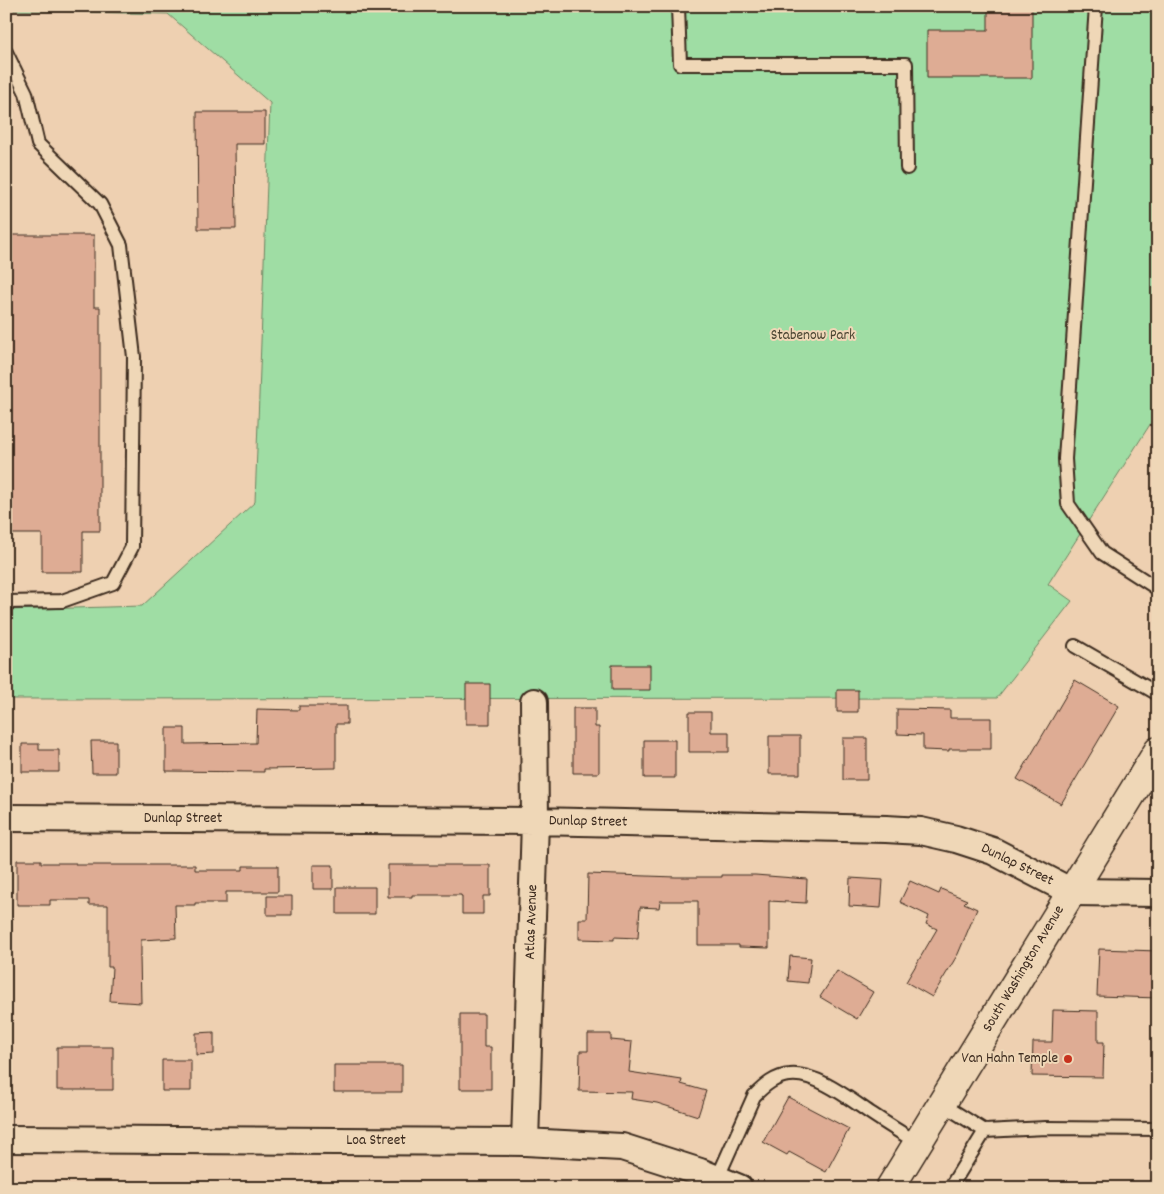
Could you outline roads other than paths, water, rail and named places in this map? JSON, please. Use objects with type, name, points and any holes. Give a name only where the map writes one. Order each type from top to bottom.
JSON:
[{"type":"street","name":"Atlas Avenue","points":[[525,1142],[535,821],[534,702]]},
{"type":"street","name":"South Washington Avenue","points":[[890,1188],[1158,751]]},
{"type":"street","name":"Dunlap Street","points":[[6,818],[535,821],[920,831],[956,839],[993,851],[1072,892],[1158,893]]},
{"type":"street","name":"Loa Street","points":[[6,1139],[525,1142],[622,1147],[684,1166],[728,1183]]},
{"type":"lane","points":[[678,6],[680,64],[906,64],[907,168]]},
{"type":"lane","points":[[1096,6],[1065,459],[1068,504],[1102,553],[1158,588]]},
{"type":"lane","points":[[6,52],[26,93],[38,144],[100,204],[121,245],[134,358],[132,547],[112,583],[62,601],[6,602]]},
{"type":"lane","points":[[1074,646],[1158,694]]},
{"type":"lane","points":[[728,1183],[754,1096],[764,1086],[777,1078],[790,1075],[806,1076],[832,1087],[918,1144]]},
{"type":"lane","points":[[942,1104],[985,1131],[1046,1128],[1158,1129]]},
{"type":"lane","points":[[950,1188],[985,1131]]},
{"type":"place","name":"Van Hahn Temple","points":[[1068,1059]]},
{"type":"park label","name":"Stabenow Park","points":[[813,336]]}]
